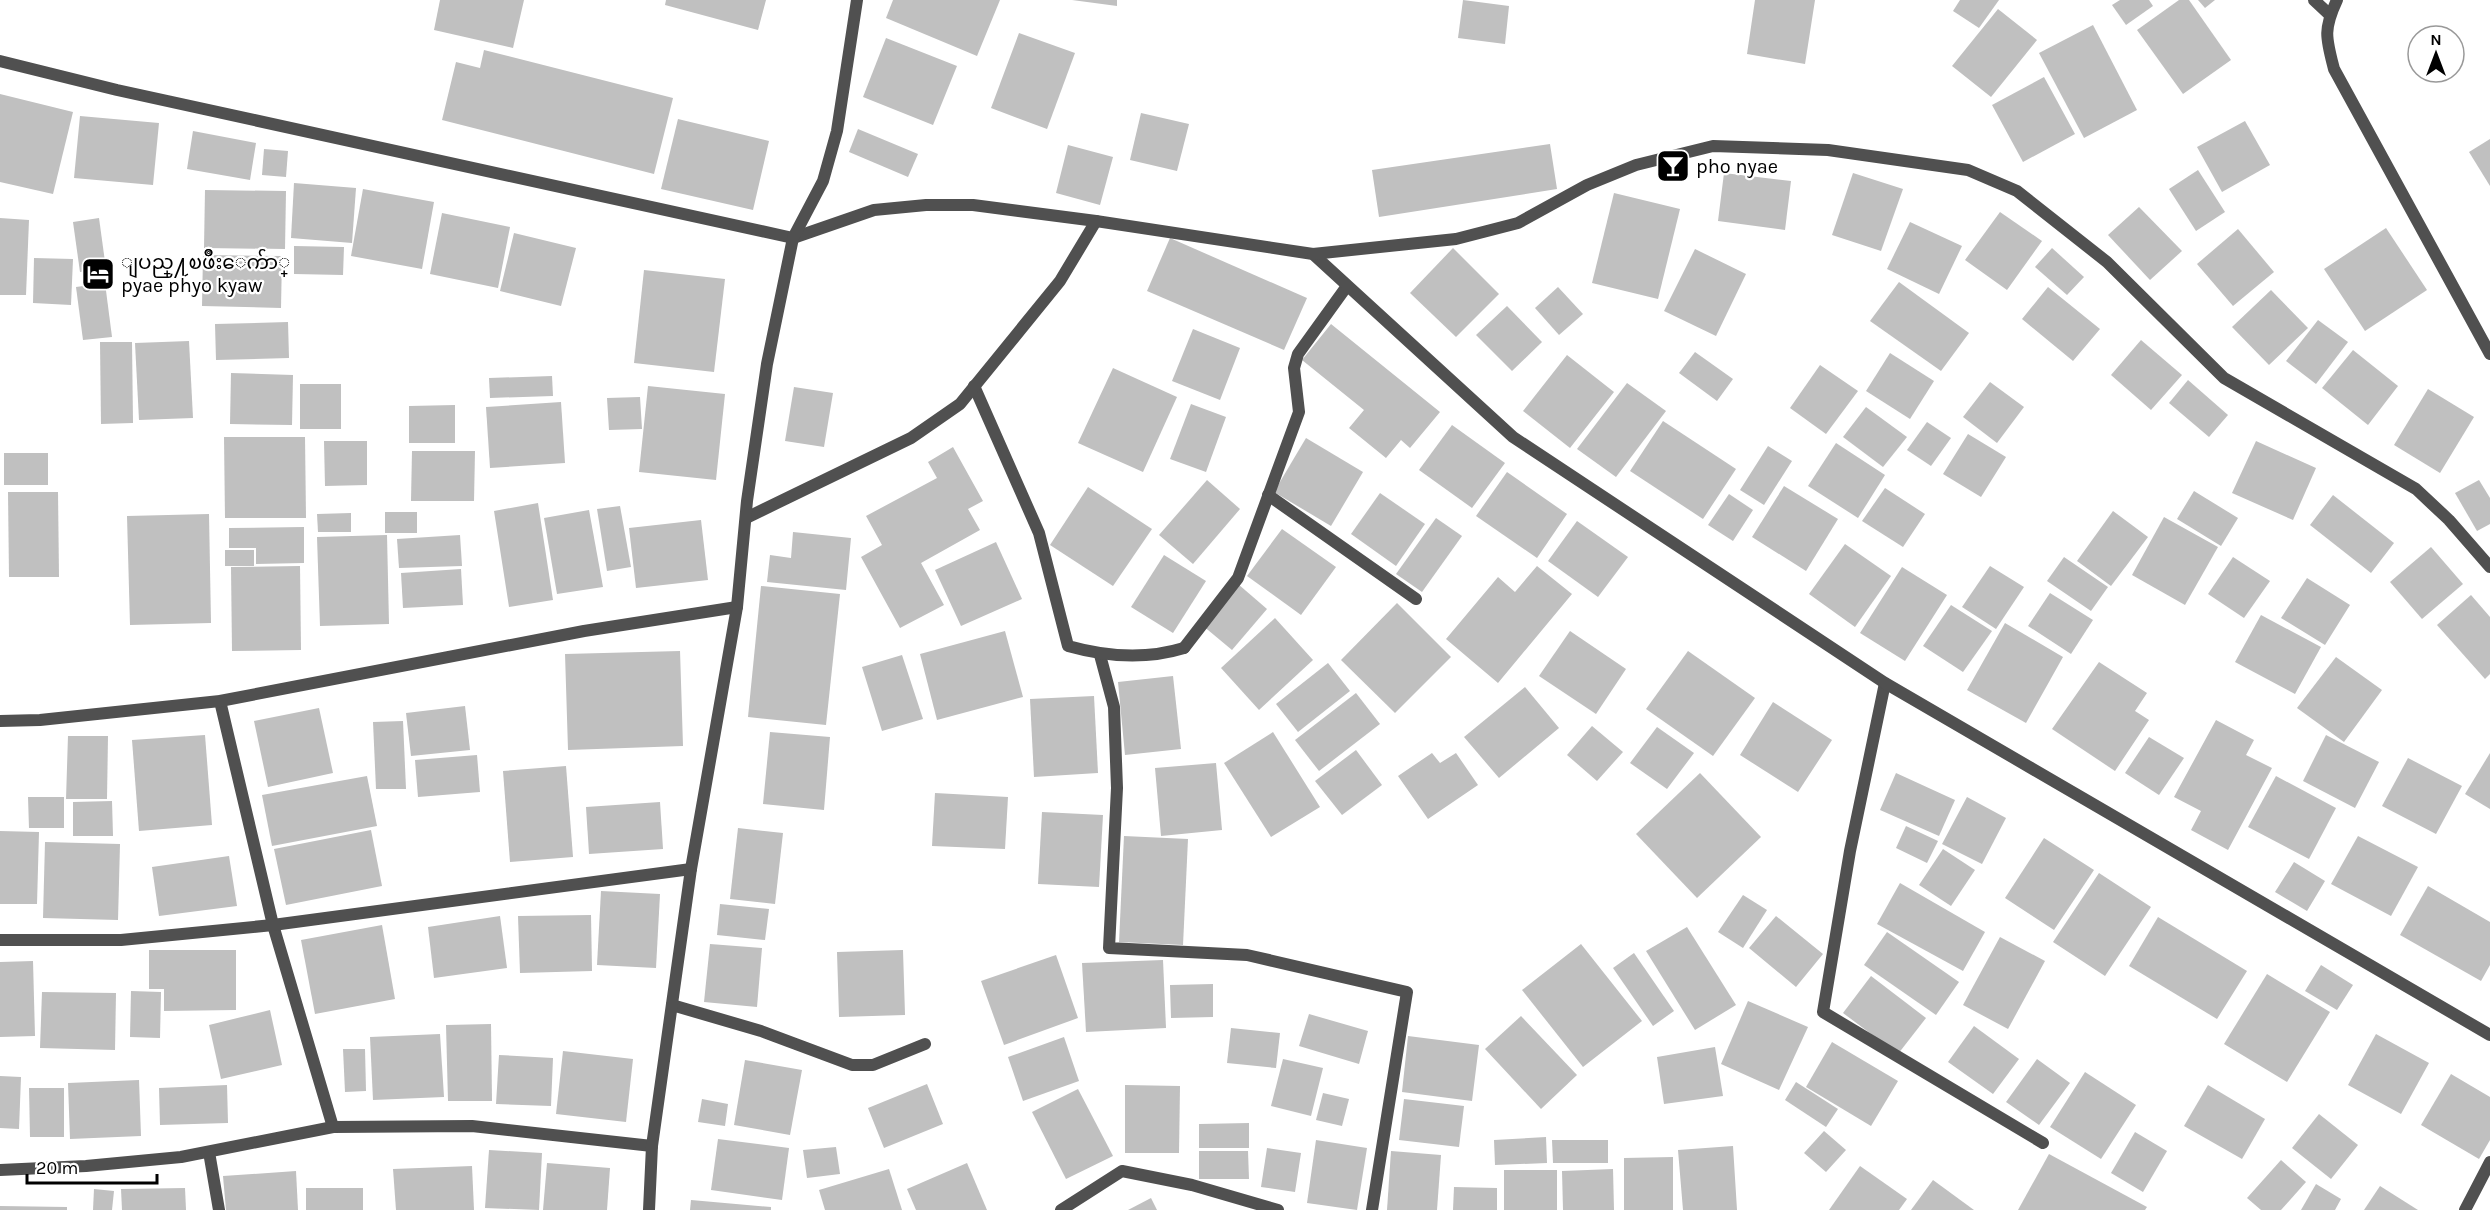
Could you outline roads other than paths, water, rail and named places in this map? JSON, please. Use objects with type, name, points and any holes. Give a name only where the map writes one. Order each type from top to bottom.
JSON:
[{"type":"street","points":[[649,1210],[652,1146],[691,869],[737,607],[746,518],[767,364],[794,238],[823,181],[837,131],[857,0]]},
{"type":"street","points":[[2314,0],[2330,15]]},
{"type":"street","points":[[2337,0],[2330,15],[2325,37],[2334,69],[2490,354]]},
{"type":"street","points":[[0,60],[117,90],[794,238],[874,210],[926,205],[973,205],[1313,254],[1456,239],[1518,223],[1587,185],[1636,165],[1713,146],[1828,150],[1968,171],[2017,191],[2107,262],[2224,378],[2416,489],[2449,520],[2490,567]]},
{"type":"street","points":[[746,518],[910,438],[960,404],[1060,281],[1096,221]]},
{"type":"street","points":[[1313,254],[1513,437],[1884,683],[2490,1035]]},
{"type":"street","points":[[974,386],[1039,533],[1068,646],[1101,655],[1161,655],[1184,648],[1238,578],[1299,412],[1294,368],[1298,354],[1347,286]]},
{"type":"street","points":[[1268,495],[1416,599]]},
{"type":"street","points":[[0,721],[39,720],[220,701],[584,631],[737,607]]},
{"type":"street","points":[[1101,655],[1114,707],[1117,788],[1109,948],[1247,955],[1407,992],[1372,1210]]},
{"type":"street","points":[[1884,683],[1850,852],[1823,1012],[2043,1143]]},
{"type":"street","points":[[220,701],[273,925],[333,1127]]},
{"type":"street","points":[[0,940],[121,940],[273,925],[691,869]]},
{"type":"street","points":[[672,1005],[761,1031],[852,1065],[873,1065],[925,1044]]},
{"type":"street","points":[[0,1170],[86,1166],[181,1157],[333,1127],[472,1126],[652,1146]]},
{"type":"street","points":[[209,1152],[219,1210]]},
{"type":"street","points":[[2464,1210],[2490,1162]]},
{"type":"street","points":[[1061,1210],[1122,1171],[1192,1185],[1278,1210]]},
{"type":"place","name":"pho nyae","points":[[1673,166]]},
{"type":"place","name":"ျပည္႔ၿဖိဳးေက်ာ္ pyae phyo kyaw","points":[[98,274]]}]
